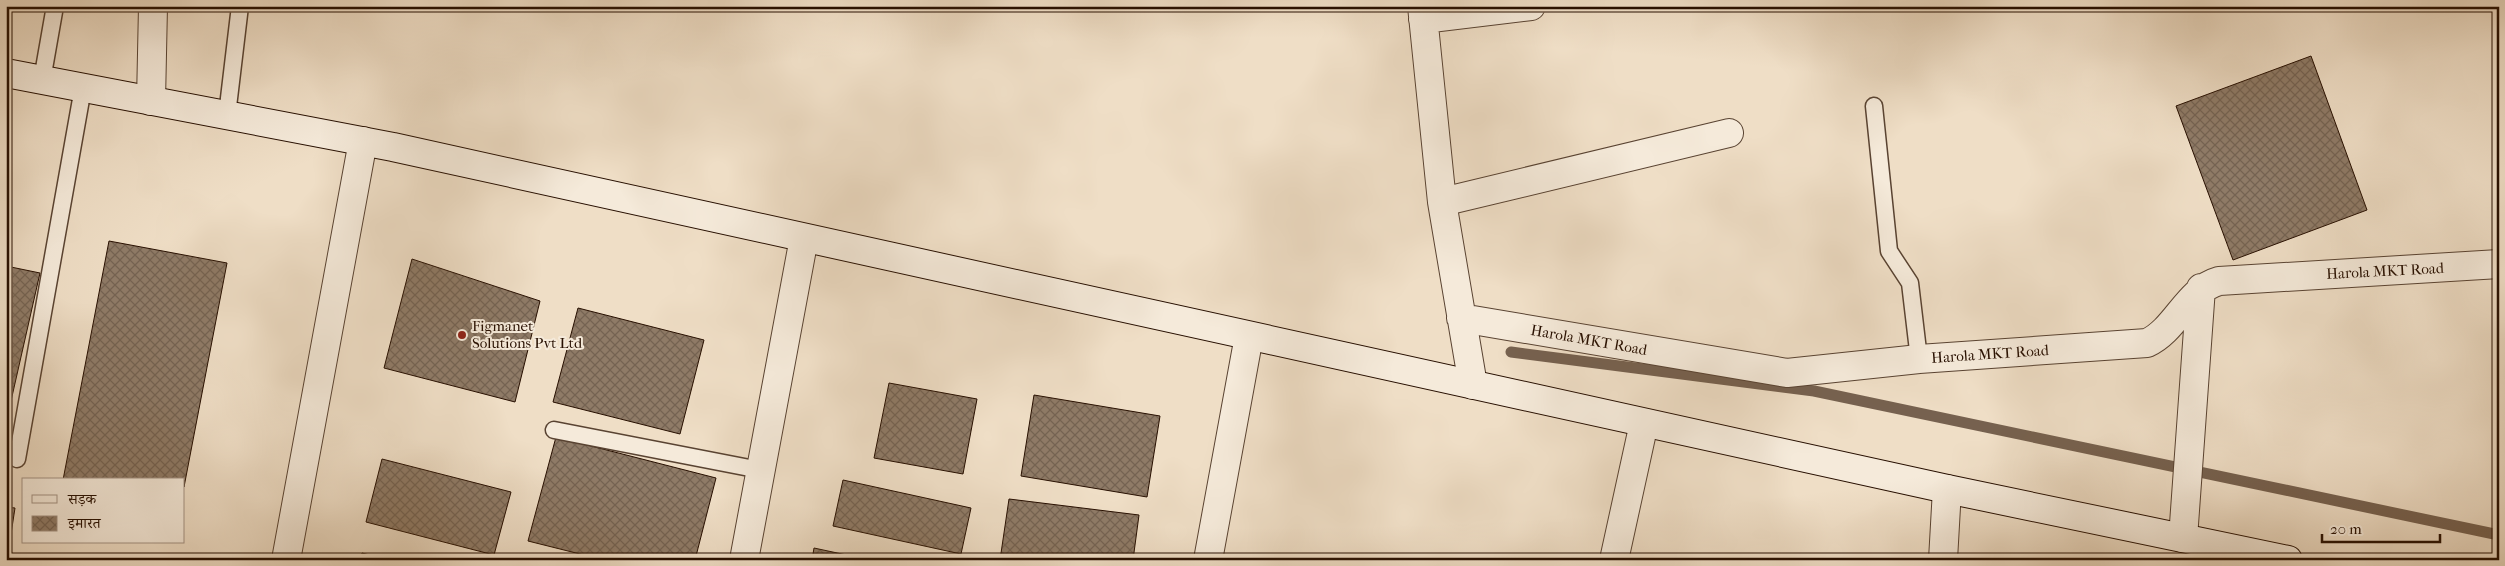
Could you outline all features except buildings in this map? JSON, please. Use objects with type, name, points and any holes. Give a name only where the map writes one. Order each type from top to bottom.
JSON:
[{"type":"street","points":[[151,101],[153,6]]},
{"type":"street","points":[[1473,385],[1442,202],[1422,12],[1531,6]]},
{"type":"street","points":[[6,73],[363,141],[1947,489],[2288,560]]},
{"type":"street","points":[[1442,202],[1729,133]]},
{"type":"street","points":[[286,560],[363,141]]},
{"type":"street","points":[[744,560],[804,238]]},
{"type":"street","name":"Harola MKT Road","points":[[1461,318],[1786,373],[1919,359],[2147,343],[2159,335],[2202,288],[2218,281],[2499,264]]},
{"type":"street","points":[[2182,538],[2202,288]]},
{"type":"street","points":[[1208,560],[1249,336]]},
{"type":"street","points":[[1614,560],[1644,423]]},
{"type":"street","points":[[1943,560],[1947,489]]},
{"type":"lane","points":[[42,80],[55,6]]},
{"type":"lane","points":[[227,115],[240,6]]},
{"type":"lane","points":[[17,458],[83,88]]},
{"type":"lane","points":[[1874,106],[1889,251],[1910,283],[1919,359]]},
{"type":"lane","points":[[554,430],[760,470]]},
{"type":"waterway","points":[[1511,352],[1814,391],[2499,535]]},
{"type":"place","name":"Figmanet Solutions Pvt Ltd","points":[[462,335]]}]
